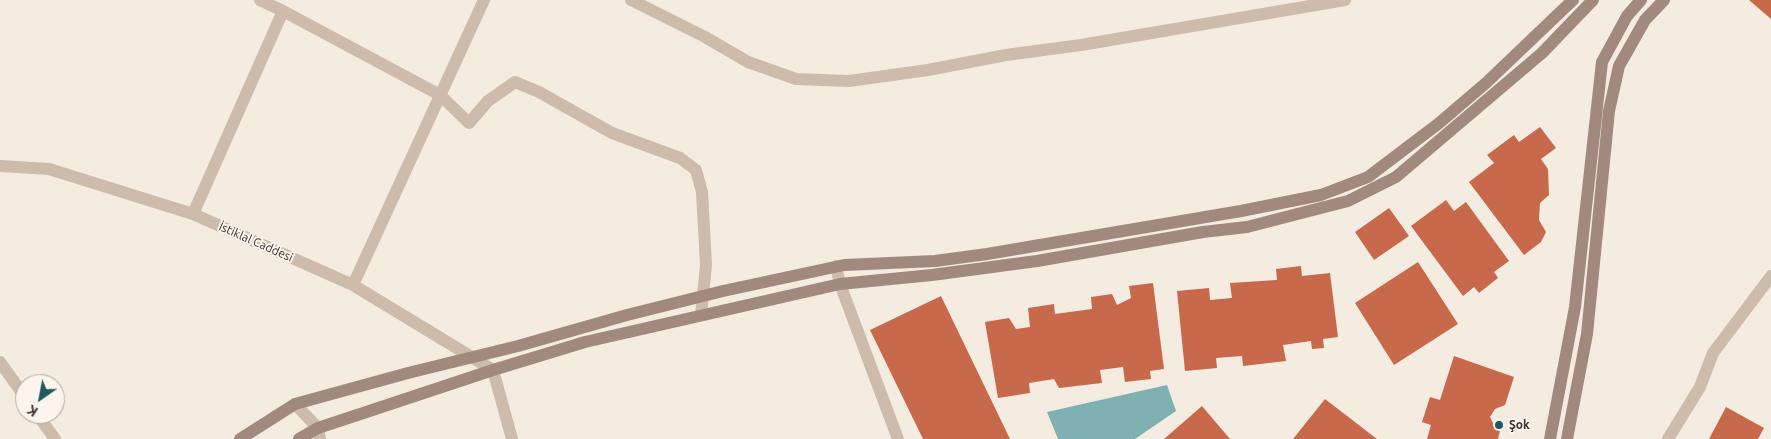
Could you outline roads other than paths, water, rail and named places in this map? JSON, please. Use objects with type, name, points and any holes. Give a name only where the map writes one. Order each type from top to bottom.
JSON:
[{"type":"street","points":[[260,0],[283,10],[440,95],[469,123],[488,101],[514,82],[539,92],[612,133],[680,158],[696,170],[702,192],[706,265],[701,315]]},
{"type":"street","points":[[353,285],[484,0]]},
{"type":"street","points":[[631,0],[748,62],[796,79],[849,80],[928,70],[1006,55],[1082,45],[1345,0]]},
{"type":"street","points":[[240,439],[295,404],[704,296],[836,266],[935,261],[987,254],[1241,212],[1321,195],[1368,177],[1438,124],[1486,83],[1573,0]]},
{"type":"street","points":[[300,439],[319,434],[493,370],[585,342],[701,315],[840,284],[1018,264],[1203,232],[1247,227],[1348,201],[1403,172],[1542,54],[1593,0]]},
{"type":"street","points":[[1550,439],[1575,307],[1602,62],[1627,16],[1641,0]]},
{"type":"street","points":[[1567,439],[1587,334],[1609,111],[1619,66],[1645,20],[1664,0]]},
{"type":"street","points":[[194,214],[283,10]]},
{"type":"street","name":"İstiklal Caddesi","points":[[0,166],[49,169],[194,214],[353,285],[493,370]]},
{"type":"street","points":[[836,266],[840,284],[898,439]]},
{"type":"street","points":[[1668,439],[1700,387],[1713,353],[1771,276]]},
{"type":"street","points":[[0,362],[15,383]]},
{"type":"street","points":[[493,370],[512,439]]},
{"type":"street","points":[[295,404],[319,434]]},
{"type":"street","points":[[44,424],[55,439]]},
{"type":"water","points":[[1167,385],[1176,411],[1135,439],[1058,439],[1047,412]]},
{"type":"place","name":"Şok","points":[[1499,425]]}]
